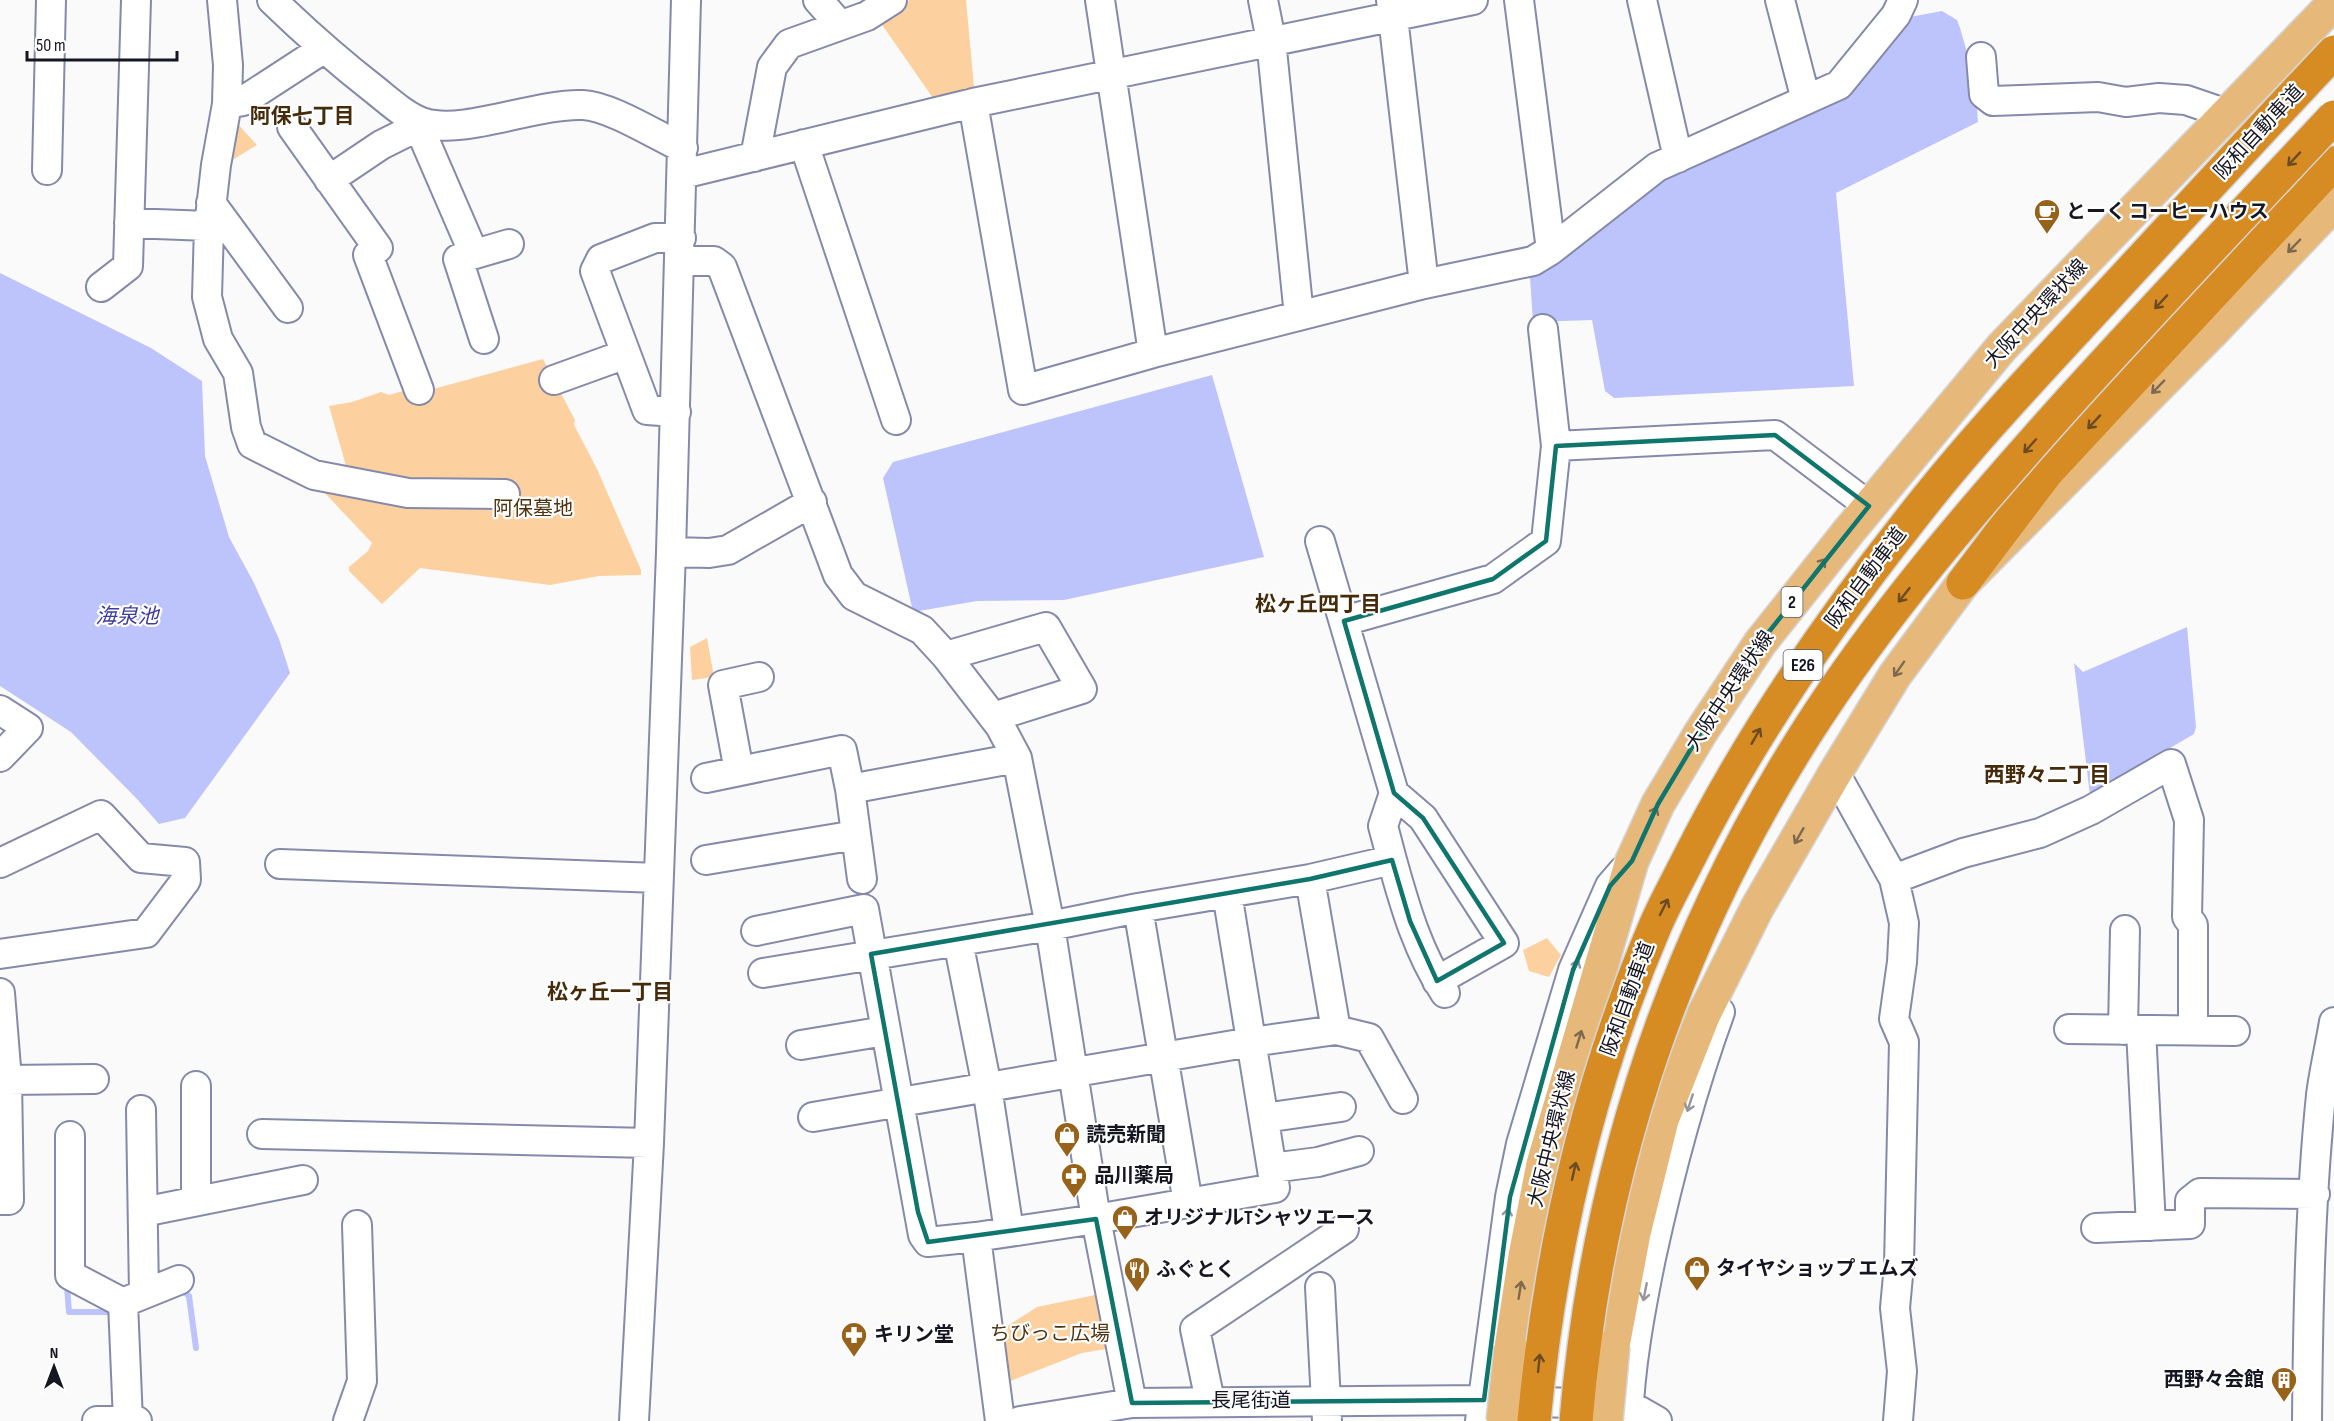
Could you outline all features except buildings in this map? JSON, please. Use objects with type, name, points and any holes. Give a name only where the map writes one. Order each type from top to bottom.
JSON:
[{"type":"highway","name":"阪和自動車道","points":[[1533,1421],[1540,1356],[1557,1246],[1581,1142],[1617,1022],[1657,921],[1711,815],[1769,714],[1836,616],[1908,521],[2077,329],[2334,52]]},
{"type":"highway","name":"阪和自動車道","points":[[1576,1421],[1582,1354],[1599,1249],[1625,1137],[1659,1030],[1698,936],[1744,840],[1804,735],[1873,637],[1939,551],[1982,500],[2109,359],[2334,117]]},
{"type":"highway","points":[[1963,583],[2047,472],[2334,163]]},
{"type":"main road","name":"大阪中央環状線","points":[[1489,1414],[1511,1348],[1525,1256],[1543,1164],[1632,861],[1658,804],[1701,732],[1760,643],[1869,506],[2002,347],[2334,3]]},
{"type":"main road","points":[[1621,1416],[1612,1346],[1634,1233],[1662,1120],[1704,1014],[1758,908],[1835,773],[1895,675],[1963,583],[2173,372],[2334,204]]},
{"type":"street","points":[[47,170],[51,0]]},
{"type":"street","points":[[101,287],[128,266],[136,0]]},
{"type":"street","points":[[222,0],[228,65],[227,104],[210,215],[207,297],[219,339],[238,373],[246,427],[252,444],[314,475],[408,493],[505,495]]},
{"type":"street","points":[[272,0],[323,49],[422,125],[474,255]]},
{"type":"street","points":[[634,1421],[650,1143],[676,412],[686,0]]},
{"type":"street","points":[[818,0],[840,26]]},
{"type":"street","points":[[755,157],[772,67],[789,44],[867,16],[892,0]]},
{"type":"street","points":[[1100,0],[1153,353]]},
{"type":"street","points":[[1263,0],[1271,40],[1299,316]]},
{"type":"street","points":[[330,180],[381,145],[422,125],[453,126],[557,107],[584,105],[608,112],[683,161],[755,157],[973,103],[1271,40],[1392,8],[1473,0]]},
{"type":"street","points":[[1519,0],[1551,250]]},
{"type":"street","points":[[1642,0],[1678,158]]},
{"type":"street","points":[[1780,0],[1806,100]]},
{"type":"street","points":[[973,103],[1023,390],[1153,353],[1424,284],[1533,261],[1551,250],[1657,167],[1839,85],[1896,15],[1903,0]]},
{"type":"street","points":[[1392,8],[1424,284]]},
{"type":"street","points":[[227,104],[243,101],[323,49]]},
{"type":"street","points":[[1981,57],[1984,94],[1993,101],[2098,97],[2126,102],[2159,98],[2186,100],[2227,114]]},
{"type":"street","points":[[292,127],[378,248],[368,255],[419,390]]},
{"type":"street","points":[[804,144],[896,420]]},
{"type":"street","points":[[129,223],[210,215]]},
{"type":"street","points":[[210,215],[288,308]]},
{"type":"street","points":[[676,412],[647,410],[595,271],[601,260],[655,238],[714,261],[722,267],[838,575],[854,596],[922,630],[946,656],[1000,726],[1017,758],[1050,926],[1096,1219],[1132,1403]]},
{"type":"street","points":[[484,339],[458,259],[509,244]]},
{"type":"street","points":[[1344,621],[1493,579],[1546,541],[1556,446],[1543,329]]},
{"type":"street","points":[[554,380],[626,354]]},
{"type":"street","points":[[1556,446],[1775,435],[1869,506]]},
{"type":"street","points":[[671,552],[709,553],[728,550],[812,502]]},
{"type":"street","points":[[1320,541],[1394,793],[1423,818],[1504,943],[1441,987],[1428,965],[1410,921],[1383,826],[1394,793]]},
{"type":"street","points":[[946,656],[1046,627],[1082,689],[993,717]]},
{"type":"street","points":[[739,771],[723,685],[759,677]]},
{"type":"street","points":[[0,710],[28,728],[0,757]]},
{"type":"street","points":[[706,778],[842,750],[850,789],[862,879]]},
{"type":"street","points":[[850,789],[1017,758]]},
{"type":"street","points":[[1894,879],[1963,853],[2040,833],[2091,810],[2171,764],[2189,820],[2187,917],[2193,925],[2193,1030]]},
{"type":"street","points":[[1835,773],[1894,879],[1904,923],[1902,962],[1894,1019],[1904,1042],[1899,1265],[1895,1308],[1902,1371],[1898,1421]]},
{"type":"street","points":[[0,863],[101,815],[141,858],[185,862],[186,880],[146,933],[0,954]]},
{"type":"street","points":[[706,860],[856,835]]},
{"type":"street","points":[[763,973],[1050,926],[1138,908],[1311,879],[1392,860]]},
{"type":"street","points":[[1489,1414],[1510,1197],[1521,1144],[1573,970],[1610,886],[1632,861]]},
{"type":"street","points":[[279,864],[658,878]]},
{"type":"street","points":[[1311,879],[1336,1030]]},
{"type":"street","points":[[756,931],[864,909],[923,1235],[928,1242],[1096,1219],[1275,1188],[1227,893]]},
{"type":"street","points":[[1138,908],[1188,1203]]},
{"type":"street","points":[[1657,1421],[1621,1416],[1643,1299],[1660,1215],[1683,1124],[1758,908]]},
{"type":"street","points":[[2125,930],[2151,1226]]},
{"type":"street","points":[[958,941],[987,1087],[1009,1231]]},
{"type":"street","points":[[0,993],[9,1200],[0,1200]]},
{"type":"street","points":[[2307,1421],[2307,1333],[2323,1241],[2315,1194],[2326,1134],[2322,1094],[2334,1023]]},
{"type":"street","points":[[2070,1029],[2235,1031]]},
{"type":"street","points":[[813,1117],[1251,1042],[1336,1030],[1369,1038],[1403,1099]]},
{"type":"street","points":[[801,1045],[885,1031]]},
{"type":"street","points":[[5,1077],[94,1079]]},
{"type":"street","points":[[196,1086],[196,1201]]},
{"type":"street","points":[[1264,1118],[1341,1107]]},
{"type":"street","points":[[97,1421],[131,1421],[133,1299],[142,1212],[141,1110]]},
{"type":"street","points":[[262,1134],[650,1143]]},
{"type":"street","points":[[70,1136],[70,1275],[133,1299],[179,1280]]},
{"type":"street","points":[[1272,1168],[1318,1162],[1359,1151]]},
{"type":"street","points":[[142,1212],[303,1180]]},
{"type":"street","points":[[2096,1228],[2190,1224],[2190,1200],[2200,1192],[2315,1194]]},
{"type":"street","points":[[348,1421],[362,1382],[357,1225]]},
{"type":"street","points":[[1210,1401],[1194,1329],[1344,1229]]},
{"type":"street","points":[[976,1237],[1000,1421]]},
{"type":"street","points":[[1320,1287],[1326,1411]]},
{"type":"street","name":"長尾街道","points":[[1020,1421],[1132,1403],[1210,1401],[1326,1411],[1621,1416]]},
{"type":"highlighted area","points":[[1775,435],[1869,506],[1760,643],[1701,732],[1658,804],[1632,861],[1610,886],[1573,970],[1510,1197],[1484,1400],[1132,1403],[1096,1219],[928,1242],[918,1212],[871,954],[1310,879],[1392,860],[1410,921],[1437,981],[1504,943],[1423,818],[1394,793],[1344,621],[1493,579],[1546,541],[1556,446]]},
{"type":"green space","points":[[910,0],[966,0],[974,87],[933,98],[878,19]]},
{"type":"green space","points":[[235,121],[257,145],[226,164]]},
{"type":"green space","name":"阿保墓地","points":[[543,359],[575,420],[574,425],[597,469],[641,570],[641,575],[599,576],[550,585],[420,568],[382,604],[349,571],[349,567],[368,551],[372,543],[323,491],[348,473],[329,406],[352,402],[381,392],[389,395],[410,389],[426,391]]},
{"type":"green space","points":[[707,638],[714,677],[692,680],[690,647]]},
{"type":"green space","points":[[1547,938],[1561,955],[1549,977],[1529,971],[1523,950]]},
{"type":"green space","name":"ちびっこ広場","points":[[1095,1295],[1106,1349],[1082,1353],[1008,1382],[1001,1330],[1037,1307]]},
{"type":"water","points":[[1942,11],[1957,20],[1960,28],[1975,80],[1978,122],[1836,193],[1854,386],[1614,398],[1605,391],[1592,320],[1533,322],[1530,277],[1547,271],[1665,177],[1846,94],[1910,17]]},
{"type":"water","name":"海泉池","points":[[0,273],[151,348],[202,381],[205,456],[229,537],[254,583],[279,639],[290,673],[185,818],[159,824],[71,732],[0,686]]},
{"type":"water","points":[[1212,375],[1264,557],[1064,600],[977,601],[913,612],[883,478],[893,462]]},
{"type":"water","points":[[2187,627],[2196,727],[2194,734],[2090,795],[2074,663],[2083,672]]},
{"type":"waterway","points":[[67,1286],[69,1312],[113,1312]]},
{"type":"waterway","points":[[178,1291],[183,1291],[189,1296],[196,1348]]},
{"type":"place","name":"とーく コーヒーハウス","points":[[2047,235]]},
{"type":"place","name":"読売新聞","points":[[1067,1158]]},
{"type":"place","name":"品川薬局","points":[[1074,1199]]},
{"type":"place","name":"オリジナルTシャツ エース","points":[[1125,1241]]},
{"type":"place","name":"タイヤショップ エムズ","points":[[1697,1292]]},
{"type":"place","name":"ふぐとく","points":[[1137,1293]]},
{"type":"place","name":"キリン堂","points":[[854,1358]]},
{"type":"place","name":"西野々会館","points":[[2284,1403]]},
{"type":"district","name":"阿保七丁目","points":[[302,116]]},
{"type":"district","name":"松ヶ丘四丁目","points":[[1318,604]]},
{"type":"district","name":"西野々二丁目","points":[[2047,775]]},
{"type":"district","name":"松ヶ丘一丁目","points":[[610,992]]}]
